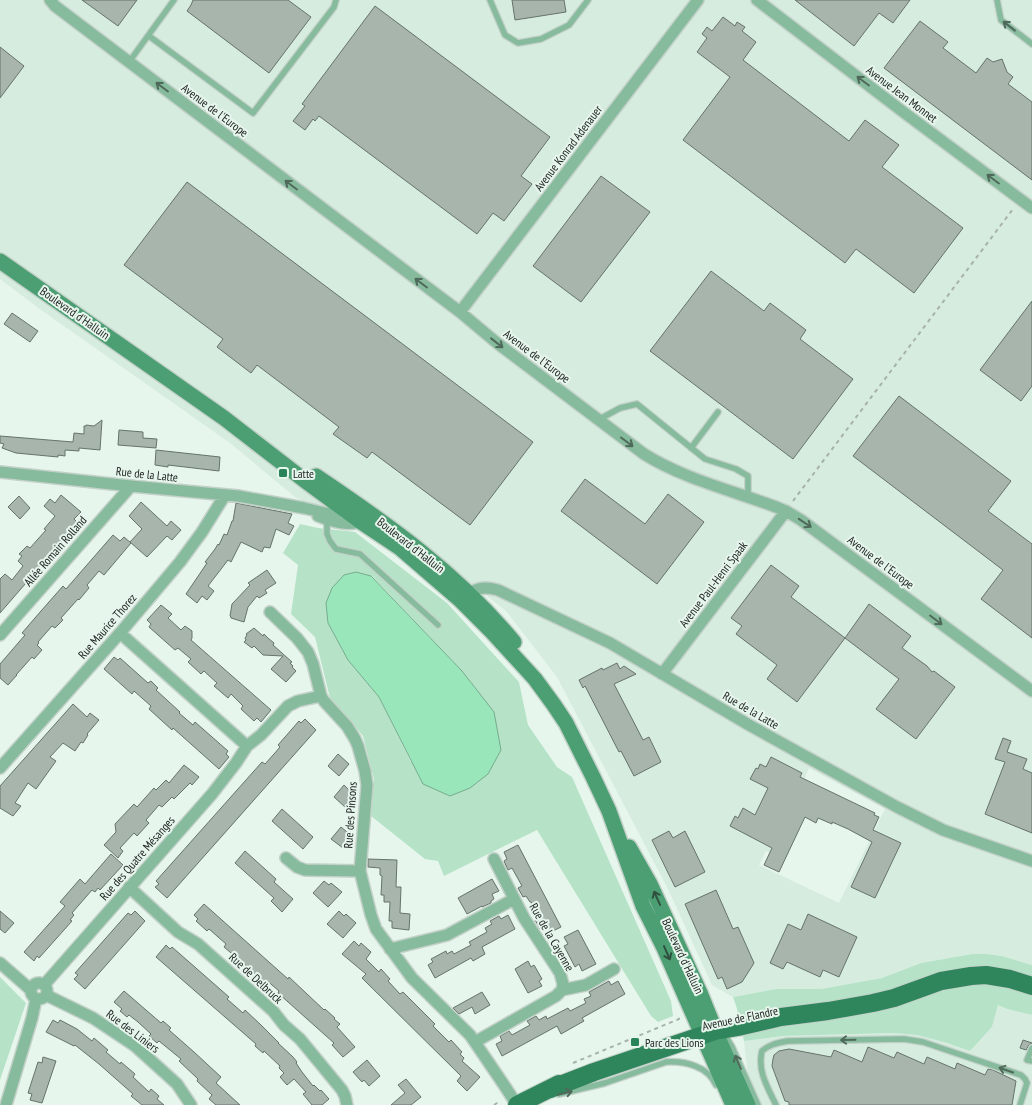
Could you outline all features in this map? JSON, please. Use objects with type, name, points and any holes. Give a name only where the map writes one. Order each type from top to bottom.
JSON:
[{"type":"main road","name":"Boulevard d'Halluin","points":[[0,260],[224,418],[267,444],[368,519],[425,554],[464,596],[495,620],[523,652],[544,684],[585,759],[609,811],[650,884],[699,990],[710,1029],[714,1062],[733,1105]]},
{"type":"main road","name":"Avenue de Flandre","points":[[517,1105],[598,1063],[637,1048],[781,1008],[853,1006],[882,1001],[941,981],[972,976],[994,976],[1032,986]]},
{"type":"main road","name":"Boulevard d'Halluin","points":[[710,1029],[748,1105]]},
{"type":"street","name":"Avenue de l'Europe","points":[[50,0],[55,6],[460,312],[497,343],[644,454],[661,465],[681,474],[748,496],[786,511],[816,530],[1032,692]]},
{"type":"street","name":"Avenue Konrad Adenauer","points":[[460,312],[698,0]]},
{"type":"street","name":"Avenue Jean Monnet","points":[[757,0],[1032,208]]},
{"type":"street","name":"Rue de la Latte","points":[[0,472],[252,498],[325,513],[337,513],[351,507]]},
{"type":"street","name":"Allée Romain Rolland","points":[[0,635],[131,486]]},
{"type":"street","name":"Rue Maurice Thorez","points":[[0,768],[120,633],[180,562],[202,532],[225,495]]},
{"type":"street","name":"Rue de la Latte","points":[[290,506],[327,520],[348,524],[368,519]]},
{"type":"street","name":"Avenue Paul-Henri Spaak","points":[[662,674],[786,511]]},
{"type":"street","name":"Rue de la Latte","points":[[464,596],[477,589],[486,587],[498,590],[599,638],[897,808],[943,830],[1032,861]]},
{"type":"street","name":"Rue des Pinsons","points":[[270,612],[297,638],[308,652],[321,696],[352,733],[364,763],[367,785],[360,871],[376,929],[416,982],[476,1042],[517,1105]]},
{"type":"street","points":[[120,633],[247,746]]},
{"type":"street","name":"Rue des Quatre Mésanges","points":[[39,992],[212,794],[247,746],[261,735],[288,706],[298,701],[321,696]]},
{"type":"street","points":[[286,858],[297,867],[305,870],[360,871]]},
{"type":"street","name":"Rue de la Cayenne","points":[[494,859],[524,918],[560,973],[563,984],[562,990]]},
{"type":"street","name":"Rue de Delbruck","points":[[129,887],[178,932],[198,944],[273,1011],[342,1090],[346,1096],[346,1105]]},
{"type":"street","name":"Rue de la Cayenne","points":[[390,949],[447,935],[514,899]]},
{"type":"street","name":"Rue des Liniers","points":[[0,963],[39,992],[93,1018],[135,1046],[177,1084],[191,1105]]},
{"type":"street","name":"Rue de la Cayenne","points":[[476,1042],[556,996],[562,990],[586,985],[614,969]]},
{"type":"street","points":[[6,1105],[39,992]]},
{"type":"lane","points":[[129,62],[174,0]]},
{"type":"lane","points":[[149,36],[253,113],[334,7],[336,0]]},
{"type":"lane","points":[[490,0],[505,35],[518,43],[541,39],[569,25],[588,0]]},
{"type":"lane","points":[[997,0],[1001,20],[1032,44]]},
{"type":"lane","points":[[598,420],[620,408],[637,404],[705,460],[736,469],[748,476],[748,496]]},
{"type":"lane","points":[[691,448],[718,412]]},
{"type":"lane","points":[[327,520],[327,534],[336,549],[360,554],[438,625]]},
{"type":"lane","points":[[710,1029],[728,1039],[758,1105]]},
{"type":"lane","points":[[776,1105],[760,1070],[762,1051],[766,1047],[788,1041],[904,1039],[923,1042],[1021,1075],[1027,1083],[1020,1105]]},
{"type":"lane","points":[[1032,1048],[1028,1060],[1032,1062]]},
{"type":"lane","points":[[517,1105],[605,1083],[666,1062],[682,1062],[695,1066],[710,1075],[718,1089],[714,1062]]},
{"type":"path","points":[[786,511],[1021,199]]},
{"type":"path","points":[[652,1030],[679,1019],[680,1013]]},
{"type":"shaded area","points":[[0,0],[1032,0],[1032,965],[1002,956],[972,954],[921,963],[882,978],[821,989],[776,989],[733,997],[712,985],[668,889],[557,677],[506,611],[461,575],[295,497],[230,443],[0,279]],"holes":[[[809,768],[885,809],[839,903],[759,865],[766,851],[772,854]]]},
{"type":"shaded area","points":[[300,524],[355,532],[447,603],[519,682],[528,725],[557,767],[572,777],[671,1001],[673,1016],[658,1022],[651,1016],[537,830],[444,876],[438,861],[425,859],[371,816],[374,779],[363,736],[330,698],[315,637],[291,614],[298,565],[283,553]],"holes":[[[372,576],[462,671],[494,712],[411,762],[379,697],[348,660],[328,623]]]},
{"type":"shaded area","points":[[356,572],[371,576],[462,671],[494,712],[501,750],[488,774],[470,788],[450,796],[423,784],[379,697],[348,660],[328,623],[326,603],[332,588],[344,575]]},
{"type":"shaded area","points":[[972,954],[1002,956],[1032,965],[1032,1015],[998,1005],[992,1027],[970,1051],[917,1035],[893,1033],[783,1036],[744,1041],[733,997],[776,989],[821,989],[882,978],[921,963]]},
{"type":"shaded area","points":[[0,977],[26,1003],[0,1080]]},
{"type":"shaded area","points":[[998,1005],[1032,1015],[1032,1105],[760,1105],[748,1076],[744,1041],[783,1036],[893,1033],[917,1035],[970,1051],[992,1027]]},
{"type":"building","points":[[82,0],[137,0],[118,26]]},
{"type":"building","points":[[193,0],[288,0],[311,17],[269,73],[187,11]]},
{"type":"building","points":[[512,0],[564,0],[566,12],[515,20]]},
{"type":"building","points":[[795,0],[910,0],[893,23],[879,13],[854,46]]},
{"type":"building","points":[[375,6],[550,137],[521,176],[532,184],[504,221],[493,213],[477,234],[319,116],[315,121],[313,119],[305,130],[293,121],[305,106],[302,104]]},
{"type":"building","points":[[723,17],[735,26],[737,22],[745,27],[742,31],[756,42],[743,60],[849,141],[865,120],[899,145],[882,167],[963,228],[914,293],[856,249],[845,263],[683,140],[730,77],[697,52],[707,38],[702,34],[707,27],[712,31]]},
{"type":"building","points":[[920,21],[948,42],[943,48],[976,73],[987,58],[993,62],[1002,59],[1007,72],[1013,77],[1008,84],[1032,102],[1032,180],[884,68]]},
{"type":"building","points":[[0,47],[24,66],[0,98]]},
{"type":"building","points":[[601,176],[650,212],[581,302],[533,266]]},
{"type":"building","points":[[187,182],[533,442],[470,525],[372,452],[367,458],[333,434],[339,427],[257,365],[251,373],[217,347],[223,339],[124,265]]},
{"type":"building","points":[[711,271],[764,311],[770,303],[806,330],[800,339],[853,379],[793,459],[650,351]]},
{"type":"building","points":[[1032,301],[1032,386],[1021,401],[980,370]]},
{"type":"building","points":[[12,313],[38,331],[30,342],[4,324]]},
{"type":"building","points":[[899,396],[1011,481],[988,511],[1032,544],[1032,638],[981,599],[1003,570],[853,456]]},
{"type":"building","points":[[102,420],[100,450],[79,448],[79,451],[65,450],[65,456],[58,455],[58,457],[16,453],[2,448],[4,444],[0,443],[0,436],[73,442],[74,433],[84,434],[84,426],[94,426]]},
{"type":"building","points":[[119,430],[143,432],[143,438],[157,439],[156,448],[118,445]]},
{"type":"building","points":[[156,450],[220,457],[219,471],[155,465]]},
{"type":"building","points":[[585,479],[645,524],[668,494],[704,522],[657,584],[561,511]]},
{"type":"building","points":[[61,495],[81,512],[74,519],[78,523],[0,613],[0,579],[5,574],[12,580],[23,566],[18,561],[22,556],[19,554],[27,546],[30,548],[46,530],[44,529],[55,516],[44,506],[50,499],[55,503]]},
{"type":"building","points":[[19,496],[30,508],[20,519],[8,507]]},
{"type":"building","points":[[141,502],[167,526],[171,521],[181,530],[172,540],[167,536],[147,557],[130,542],[142,529],[129,516]]},
{"type":"building","points":[[236,503],[292,514],[288,523],[294,526],[289,535],[276,529],[270,548],[264,547],[262,552],[241,542],[231,562],[228,560],[208,586],[214,591],[207,600],[202,596],[197,603],[186,594],[207,563],[205,562],[219,545],[224,534],[227,535],[233,521]]},
{"type":"building","points":[[113,535],[120,541],[124,537],[131,543],[104,575],[99,571],[87,585],[89,588],[61,618],[63,620],[55,628],[52,626],[38,642],[37,645],[42,650],[34,659],[32,657],[8,685],[0,678],[0,664],[25,635],[22,633],[41,611],[63,586],[66,589]]},
{"type":"building","points":[[771,565],[799,586],[791,597],[845,638],[797,702],[767,679],[777,665],[736,634],[742,626],[731,618]]},
{"type":"building","points":[[267,570],[276,583],[265,590],[267,593],[259,598],[257,596],[248,607],[244,622],[231,618],[232,604],[250,585],[248,583]]},
{"type":"building","points":[[869,604],[911,636],[902,648],[927,666],[932,672],[934,671],[955,687],[916,739],[876,709],[899,679],[845,638]]},
{"type":"building","points":[[161,605],[172,614],[168,618],[181,630],[185,626],[192,631],[191,640],[271,710],[261,722],[257,718],[254,721],[241,709],[243,706],[231,694],[228,698],[214,686],[217,683],[204,671],[201,674],[188,662],[191,659],[178,648],[175,650],[149,627],[151,624],[147,620]]},
{"type":"building","points":[[254,628],[263,636],[264,634],[292,662],[290,663],[296,671],[286,682],[271,669],[283,656],[263,655],[254,646],[252,648],[244,642],[246,634]]},
{"type":"building","points":[[114,657],[118,660],[120,658],[148,683],[151,681],[158,688],[156,690],[179,713],[193,725],[195,722],[228,751],[226,754],[229,757],[219,769],[149,709],[151,706],[134,691],[132,694],[104,669]]},
{"type":"building","points":[[617,663],[620,669],[624,666],[636,674],[614,684],[643,740],[649,737],[661,762],[634,776],[621,751],[619,752],[585,686],[583,688],[579,680],[602,668],[603,670]]},
{"type":"building","points":[[73,704],[87,717],[90,713],[99,720],[87,734],[83,743],[81,742],[75,751],[63,743],[50,757],[56,761],[36,789],[28,783],[15,803],[21,806],[13,816],[0,808],[0,786]]},
{"type":"building","points":[[305,719],[316,730],[167,898],[155,887],[159,884],[156,881],[262,762],[265,764],[274,754],[280,747],[278,745],[299,721],[301,723]]},
{"type":"building","points":[[1003,738],[1011,741],[1007,752],[1027,759],[1023,769],[1032,773],[1032,833],[985,814],[1005,762],[995,759]]},
{"type":"building","points":[[338,754],[349,764],[339,776],[328,766]]},
{"type":"building","points":[[771,757],[802,773],[800,777],[875,813],[874,815],[879,817],[873,830],[901,843],[875,898],[851,887],[872,842],[848,829],[818,818],[816,823],[805,817],[779,872],[764,865],[772,848],[730,826],[735,816],[738,818],[743,808],[755,815],[768,788],[750,779],[760,764],[766,767]]},
{"type":"building","points":[[184,765],[199,777],[174,799],[172,797],[162,807],[159,805],[146,820],[149,823],[137,836],[134,833],[120,848],[123,851],[118,858],[104,845],[116,832],[115,824],[134,804],[137,807],[154,788],[156,790],[166,780],[169,783]]},
{"type":"building","points":[[344,785],[355,796],[345,807],[334,797]]},
{"type":"building","points":[[282,809],[313,837],[303,849],[272,821]]},
{"type":"building","points":[[341,827],[353,837],[343,848],[331,839]]},
{"type":"building","points":[[669,831],[673,838],[685,831],[705,872],[675,887],[652,840]]},
{"type":"building","points":[[518,845],[561,927],[547,934],[544,928],[540,929],[535,920],[539,918],[531,902],[526,896],[523,897],[518,888],[522,886],[512,868],[508,870],[504,861],[507,859],[504,852]]},
{"type":"building","points":[[245,851],[276,879],[274,882],[293,899],[282,912],[271,901],[274,898],[235,863]]},
{"type":"building","points":[[111,854],[123,865],[100,890],[98,888],[95,892],[92,890],[72,913],[74,915],[70,920],[72,921],[39,958],[37,956],[34,961],[24,952],[65,906],[60,902],[80,879],[85,884]]},
{"type":"building","points":[[368,859],[397,860],[396,887],[401,887],[400,913],[410,914],[409,930],[392,928],[392,921],[389,921],[390,902],[384,902],[384,895],[381,895],[382,876],[380,875],[380,868],[368,867]]},
{"type":"building","points":[[492,879],[499,891],[492,894],[494,899],[491,903],[467,914],[458,898]]},
{"type":"building","points":[[324,881],[329,885],[331,883],[342,892],[328,907],[313,893]]},
{"type":"building","points":[[716,890],[733,929],[738,927],[754,963],[742,982],[727,989],[722,977],[718,979],[685,904]]},
{"type":"building","points":[[204,904],[335,1018],[340,1024],[337,1027],[355,1047],[343,1057],[332,1045],[334,1043],[278,993],[279,991],[265,979],[264,981],[224,947],[226,944],[209,929],[207,931],[196,921],[198,919],[194,915]]},
{"type":"building","points":[[0,911],[14,923],[5,933],[0,929]]},
{"type":"building","points":[[135,911],[145,921],[85,989],[74,979],[78,975],[75,973],[128,913],[131,915]]},
{"type":"building","points":[[339,911],[344,916],[346,914],[356,923],[343,938],[327,924]]},
{"type":"building","points":[[808,914],[857,937],[839,977],[823,970],[820,977],[787,962],[783,969],[770,963],[788,924],[801,930]]},
{"type":"building","points":[[508,915],[515,929],[482,947],[485,954],[473,961],[471,958],[435,978],[428,965],[433,962],[431,959],[446,951],[447,954],[452,951],[454,954],[471,945],[469,942],[487,932],[485,928],[492,924],[490,921],[499,916],[501,919]]},
{"type":"building","points":[[578,930],[596,964],[582,971],[579,964],[575,967],[564,946],[568,944],[564,937]]},
{"type":"building","points":[[354,941],[359,946],[361,943],[371,952],[366,959],[379,972],[381,969],[390,979],[388,981],[400,994],[403,992],[435,1024],[433,1026],[449,1042],[451,1040],[462,1052],[460,1054],[464,1058],[462,1061],[480,1077],[467,1091],[457,1081],[461,1076],[362,978],[366,974],[342,954]]},
{"type":"building","points":[[166,945],[170,949],[172,947],[229,997],[227,999],[243,1013],[245,1010],[261,1025],[293,1057],[313,1086],[321,1090],[329,1099],[322,1105],[312,1105],[303,1094],[306,1092],[294,1079],[287,1085],[280,1077],[284,1073],[279,1068],[280,1066],[156,957]]},
{"type":"building","points":[[528,961],[531,967],[534,965],[542,979],[539,981],[542,986],[528,993],[515,969]]},
{"type":"building","points":[[609,981],[611,985],[618,981],[625,994],[582,1018],[584,1021],[561,1034],[557,1026],[502,1056],[496,1044],[502,1041],[500,1036],[509,1031],[512,1035],[530,1025],[527,1021],[536,1016],[539,1020],[546,1016],[547,1019],[568,1008],[570,1011],[586,1003],[584,999],[591,996],[589,992]]},
{"type":"building","points":[[124,991],[161,1023],[163,1021],[171,1028],[169,1030],[221,1077],[216,1083],[240,1105],[216,1105],[209,1099],[212,1095],[179,1061],[181,1059],[159,1041],[157,1043],[149,1036],[151,1034],[138,1022],[120,1011],[122,1009],[114,1002]]},
{"type":"building","points":[[482,992],[490,1005],[475,1014],[472,1007],[459,1014],[453,1008]]},
{"type":"building","points":[[53,1020],[58,1023],[60,1020],[77,1029],[92,1041],[94,1038],[108,1050],[106,1052],[135,1074],[133,1077],[149,1092],[151,1089],[159,1096],[157,1099],[164,1105],[142,1105],[131,1096],[133,1094],[75,1045],[46,1032]]},
{"type":"building","points":[[1023,1040],[1032,1043],[1026,1050],[1020,1048]]},
{"type":"building","points":[[868,1047],[894,1058],[897,1052],[924,1064],[927,1057],[955,1069],[957,1063],[985,1075],[988,1069],[993,1070],[1016,1081],[1012,1105],[789,1105],[789,1102],[785,1101],[772,1066],[774,1055],[779,1051],[789,1049],[831,1057],[834,1050],[862,1062]]},
{"type":"building","points":[[43,1057],[56,1061],[42,1103],[30,1100],[32,1094],[28,1093],[38,1062],[42,1063]]},
{"type":"building","points":[[367,1060],[380,1076],[369,1086],[364,1080],[362,1082],[353,1072]]},
{"type":"building","points":[[406,1079],[421,1097],[411,1105],[391,1105],[405,1093],[398,1085]]},
{"type":"place","name":"Latte","points":[[283,473]]},
{"type":"place","name":"Parc des Lions","points":[[635,1042]]}]
